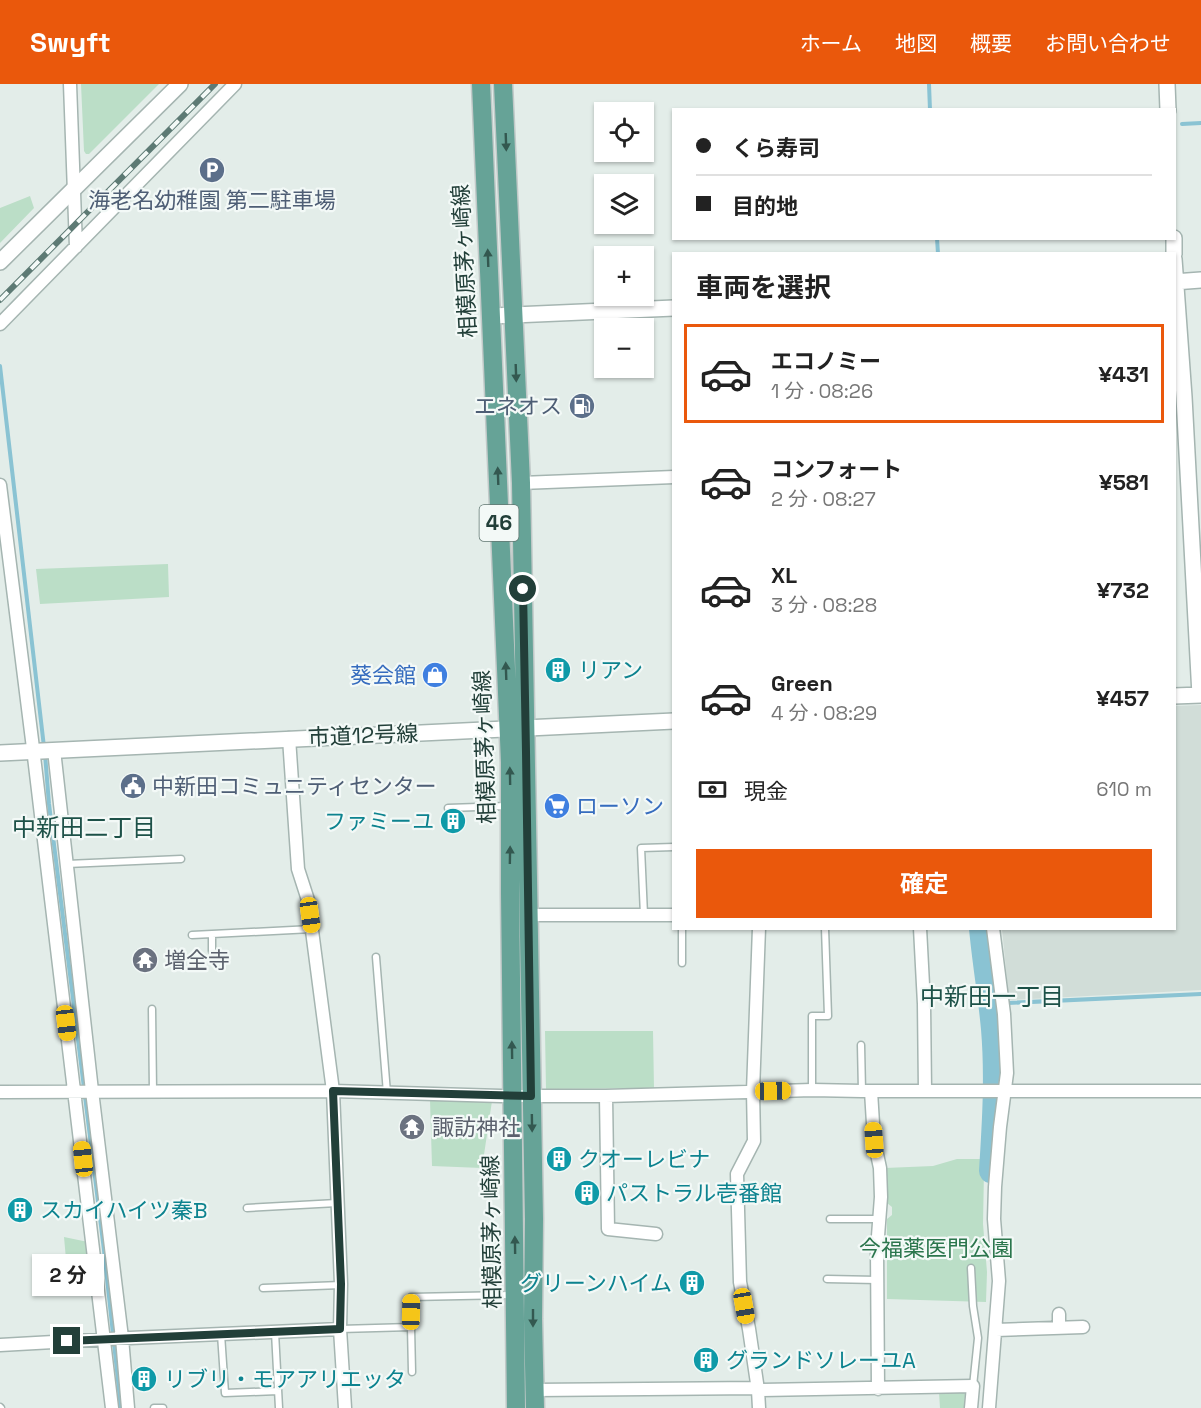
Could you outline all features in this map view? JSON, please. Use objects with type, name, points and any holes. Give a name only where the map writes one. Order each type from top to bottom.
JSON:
[{"type":"main road","name":"相模原茅ヶ崎線","points":[[481,84],[491,316],[529,915],[515,1294],[516,1408]]},
{"type":"main road","name":"相模原茅ヶ崎線","points":[[503,84],[521,483],[517,729],[511,806],[510,893],[522,1096],[534,1219],[535,1399]]},
{"type":"street","points":[[70,84],[76,247]]},
{"type":"street","points":[[0,262],[180,84]]},
{"type":"street","points":[[0,324],[235,84]]},
{"type":"street","points":[[1167,84],[1168,108]]},
{"type":"street","points":[[1176,282],[1201,280]]},
{"type":"street","points":[[1176,298],[1201,695],[1176,696]]},
{"type":"street","points":[[491,316],[672,308]]},
{"type":"street","points":[[521,483],[672,477]]},
{"type":"street","points":[[0,484],[45,751],[67,864],[84,1091],[112,1339],[128,1408]]},
{"type":"street","name":"市道12号線","points":[[0,753],[672,721]]},
{"type":"street","points":[[289,738],[298,869],[308,900],[333,1091],[341,1284],[340,1329],[345,1408]]},
{"type":"street","points":[[45,751],[112,1339],[112,1408]]},
{"type":"street","points":[[529,915],[672,915]]},
{"type":"street","points":[[759,930],[753,1091],[754,1141],[737,1174],[740,1282],[759,1408]]},
{"type":"street","points":[[920,930],[925,1091]]},
{"type":"street","points":[[989,1408],[999,1281],[994,1219],[1000,1127],[997,1091],[1007,1063],[1004,1014],[993,930]]},
{"type":"street","points":[[0,1092],[333,1091],[606,1096],[812,1090],[1201,1091]]},
{"type":"street","points":[[867,1091],[880,1168],[881,1197],[877,1249],[878,1389]]},
{"type":"street","points":[[606,1096],[608,1229],[656,1234]]},
{"type":"street","points":[[1059,1314],[1059,1328]]},
{"type":"street","points":[[996,1330],[1083,1327]]},
{"type":"street","points":[[0,1345],[340,1329]]},
{"type":"street","points":[[535,1399],[757,1389],[973,1386],[971,1408]]},
{"type":"lane","points":[[448,808],[511,806]]},
{"type":"lane","points":[[644,915],[641,848],[672,847]]},
{"type":"lane","points":[[67,864],[181,859]]},
{"type":"lane","points":[[192,935],[312,929]]},
{"type":"lane","points":[[682,930],[682,963]]},
{"type":"lane","points":[[812,1090],[812,1016],[828,1016],[825,930]]},
{"type":"lane","points":[[212,934],[212,951]]},
{"type":"lane","points":[[376,957],[387,1093]]},
{"type":"lane","points":[[152,1009],[153,1091]]},
{"type":"lane","points":[[861,1045],[867,1091]]},
{"type":"lane","points":[[247,1208],[337,1203]]},
{"type":"lane","points":[[830,1219],[879,1219]]},
{"type":"lane","points":[[971,1268],[978,1338],[973,1386]]},
{"type":"lane","points":[[827,1279],[877,1280]]},
{"type":"lane","points":[[263,1288],[341,1284]]},
{"type":"lane","points":[[412,1372],[411,1297],[515,1294]]},
{"type":"lane","points":[[340,1329],[411,1327]]},
{"type":"lane","points":[[275,1332],[279,1408]]},
{"type":"lane","points":[[221,1334],[225,1393],[278,1391]]},
{"type":"lane","points":[[154,1408],[163,1408]]},
{"type":"shaded area","points":[[1201,705],[1201,990],[1009,1000],[1002,930],[1176,930],[1176,706]]},
{"type":"green space","points":[[81,84],[159,84],[89,154],[86,154]]},
{"type":"green space","points":[[30,196],[34,208],[0,243],[0,208]]},
{"type":"green space","points":[[168,564],[169,597],[40,604],[36,569]]},
{"type":"green space","points":[[545,1031],[653,1031],[654,1088],[546,1089]]},
{"type":"green space","points":[[430,1100],[492,1101],[482,1168],[432,1166]]},
{"type":"green space","name":"今福薬医門公園","points":[[957,1159],[983,1159],[986,1302],[887,1299],[887,1219],[892,1215],[892,1207],[887,1203],[885,1168],[933,1166]]},
{"type":"green space","points":[[64,1237],[88,1242],[93,1290],[69,1292]]},
{"type":"green space","points":[[963,1391],[965,1394],[964,1408],[940,1408],[939,1392]]},
{"type":"waterway","points":[[929,84],[930,108]]},
{"type":"waterway","points":[[1182,124],[1201,123]]},
{"type":"waterway","points":[[937,240],[938,252]]},
{"type":"waterway","points":[[0,366],[44,747]]},
{"type":"waterway","points":[[45,754],[121,1408]]},
{"type":"waterway","points":[[981,930],[992,1016],[995,1064],[991,1171]]},
{"type":"waterway","points":[[1008,1003],[1201,994]]},
{"type":"railway","points":[[0,300],[215,84]]},
{"type":"place","name":"海老名幼稚園 第二駐車場","points":[[212,170]]},
{"type":"place","name":"エネオス","points":[[582,406]]},
{"type":"place","name":"リアン","points":[[558,670]]},
{"type":"place","name":"葵会館","points":[[435,675]]},
{"type":"place","name":"中新田コミュニティセンター","points":[[133,786]]},
{"type":"place","name":"ローソン","points":[[557,806]]},
{"type":"place","name":"ファミーユ","points":[[453,821]]},
{"type":"place","name":"増全寺","points":[[145,960]]},
{"type":"place","name":"諏訪神社","points":[[412,1127]]},
{"type":"place","name":"クオーレビナ","points":[[559,1159]]},
{"type":"place","name":"パストラル壱番館","points":[[587,1193]]},
{"type":"place","name":"スカイハイツ秦B","points":[[20,1210]]},
{"type":"place","name":"グリーンハイム","points":[[692,1283]]},
{"type":"place","name":"グランドソレーユA","points":[[706,1360]]},
{"type":"place","name":"リブリ・モアアリエッタ","points":[[144,1379]]},
{"type":"district","name":"中新田二丁目","points":[[84,828]]},
{"type":"district","name":"中新田一丁目","points":[[992,997]]},
{"type":"route","points":[[67,1341],[340,1329],[341,1284],[333,1091],[531,1096],[523,589]]}]
